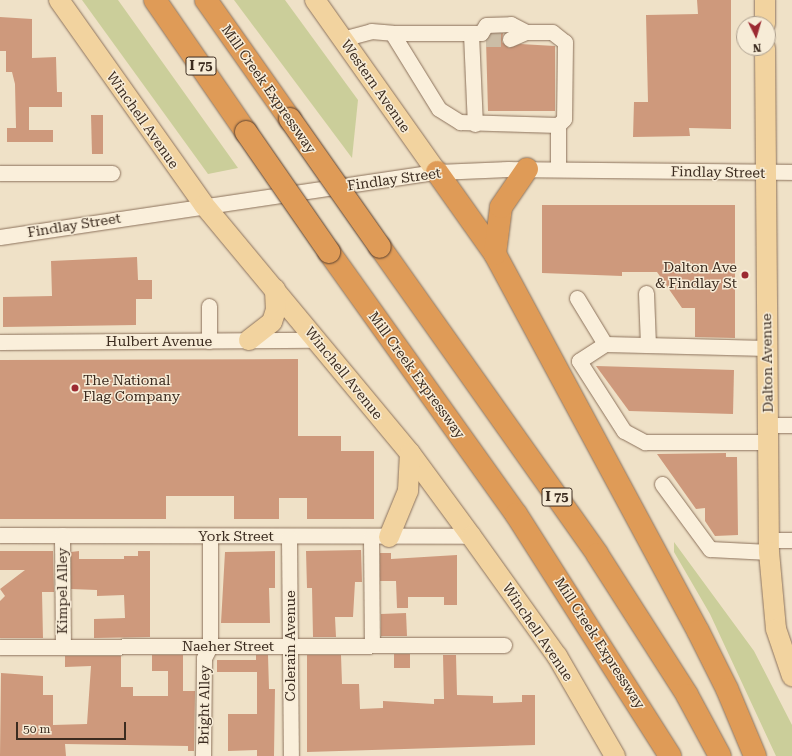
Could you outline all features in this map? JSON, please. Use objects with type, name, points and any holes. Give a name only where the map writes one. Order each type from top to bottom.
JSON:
[{"type":"highway","name":"Mill Creek Expressway","points":[[155,0],[329,252],[516,514],[670,756]]},
{"type":"highway","name":"Mill Creek Expressway","points":[[206,0],[597,554],[683,689],[720,756]]},
{"type":"highway","points":[[495,254],[500,207],[527,169]]},
{"type":"highway","points":[[437,172],[495,254],[570,391],[727,689],[755,756]]},
{"type":"main road","name":"Winchell Avenue","points":[[59,0],[204,205],[318,340],[410,453],[557,656],[615,756]]},
{"type":"main road","name":"Western Avenue","points":[[315,0],[437,172]]},
{"type":"main road","points":[[766,0],[766,16]]},
{"type":"main road","name":"Dalton Avenue","points":[[765,56],[769,546],[776,629],[792,676]]},
{"type":"main road","points":[[249,340],[272,322],[276,310],[275,289]]},
{"type":"main road","points":[[380,537],[408,491],[410,453]]},
{"type":"street","points":[[475,124],[479,36],[486,25],[511,24],[526,32]]},
{"type":"street","points":[[342,39],[370,31],[479,36]]},
{"type":"street","points":[[510,39],[526,32],[552,32],[565,42],[564,119],[558,125],[558,169]]},
{"type":"street","points":[[392,33],[439,109],[460,122],[475,124],[558,125]]},
{"type":"street","name":"Findlay Street","points":[[0,237],[204,205],[437,172],[527,169],[766,173],[792,172]]},
{"type":"street","points":[[0,173],[112,173]]},
{"type":"street","points":[[646,293],[648,344]]},
{"type":"street","points":[[577,298],[605,344]]},
{"type":"street","points":[[209,306],[209,341]]},
{"type":"street","name":"Hulbert Avenue","points":[[0,342],[318,340]]},
{"type":"street","points":[[767,348],[605,344],[578,361],[624,431],[645,442],[768,433],[792,425]]},
{"type":"street","points":[[570,391],[590,379]]},
{"type":"street","points":[[662,484],[710,549],[769,546],[792,540]]},
{"type":"street","name":"York Street","points":[[0,535],[289,537],[471,536]]},
{"type":"street","name":"Kimpel Alley","points":[[62,535],[62,647]]},
{"type":"street","name":"Bright Alley","points":[[203,756],[204,658],[210,646],[210,536]]},
{"type":"street","name":"Colerain Avenue","points":[[289,537],[291,756]]},
{"type":"street","points":[[372,645],[380,537]]},
{"type":"street","name":"Naeher Street","points":[[0,647],[504,645]]},
{"type":"green space","points":[[82,0],[118,0],[238,168],[208,174]]},
{"type":"green space","points":[[234,0],[285,0],[358,100],[352,158]]},
{"type":"green space","points":[[674,542],[754,651],[792,725],[792,756],[776,756],[710,614],[674,552]]},
{"type":"building","points":[[697,0],[731,0],[731,129],[689,128],[690,136],[633,137],[634,102],[648,102],[646,15],[698,14]]},
{"type":"building","points":[[0,17],[32,19],[32,58],[56,57],[57,92],[62,92],[62,107],[29,107],[29,130],[53,130],[53,142],[7,142],[7,128],[16,128],[15,84],[12,72],[6,72],[6,51],[0,51]]},
{"type":"building","points":[[503,33],[502,42],[509,48],[520,44],[555,46],[555,111],[488,111],[486,40],[491,34]]},
{"type":"building","points":[[91,115],[103,115],[103,154],[92,154]]},
{"type":"building","points":[[542,205],[735,205],[735,338],[695,337],[695,308],[682,308],[657,272],[622,272],[622,276],[542,273]]},
{"type":"building","points":[[137,257],[138,280],[152,280],[152,299],[136,299],[136,325],[3,327],[3,297],[52,296],[51,261]]},
{"type":"building","points":[[298,359],[298,436],[341,436],[341,451],[374,451],[374,519],[307,519],[307,498],[279,498],[279,519],[234,519],[234,496],[166,496],[166,519],[0,519],[0,360]]},
{"type":"building","points":[[596,366],[734,370],[733,414],[629,411]]},
{"type":"building","points":[[726,453],[726,457],[737,457],[738,535],[715,536],[705,521],[705,508],[696,509],[657,454]]},
{"type":"building","points":[[361,550],[362,582],[355,582],[353,617],[335,617],[336,637],[313,637],[312,588],[307,588],[306,551]]},
{"type":"building","points":[[0,551],[53,551],[54,592],[42,592],[43,638],[0,638],[0,601],[5,596],[0,589],[25,570],[0,570]]},
{"type":"building","points":[[79,551],[79,559],[124,559],[124,556],[138,556],[138,551],[150,551],[150,637],[94,638],[94,619],[125,618],[124,595],[97,596],[97,590],[71,589],[71,552]]},
{"type":"building","points":[[275,551],[275,588],[269,588],[270,623],[221,623],[225,552]]},
{"type":"building","points":[[380,553],[391,553],[391,559],[457,555],[457,605],[444,605],[444,597],[408,597],[408,608],[397,608],[396,581],[380,581]]},
{"type":"building","points":[[406,613],[407,636],[381,636],[381,614]]},
{"type":"building","points":[[394,654],[410,654],[410,668],[394,668]]},
{"type":"building","points":[[152,655],[183,655],[183,691],[195,691],[194,751],[188,751],[188,746],[65,744],[66,756],[0,756],[1,673],[43,676],[43,695],[53,695],[53,725],[87,724],[91,666],[65,667],[65,656],[121,656],[121,687],[133,687],[133,696],[168,696],[168,671],[152,671]]},
{"type":"building","points":[[256,655],[268,655],[269,689],[275,689],[274,756],[257,756],[257,750],[228,751],[228,714],[257,714],[257,672],[217,672],[217,660],[256,660]]},
{"type":"building","points":[[307,655],[341,655],[342,684],[359,684],[360,709],[383,708],[383,701],[434,704],[434,699],[444,699],[443,655],[456,655],[457,695],[493,696],[493,703],[522,702],[522,695],[535,695],[535,745],[307,752]]},
{"type":"tunnel","points":[[486,39],[510,39]]},
{"type":"place","name":"Dalton Ave & Findlay St","points":[[745,275]]},
{"type":"place","name":"The National Flag Company","points":[[75,388]]}]
